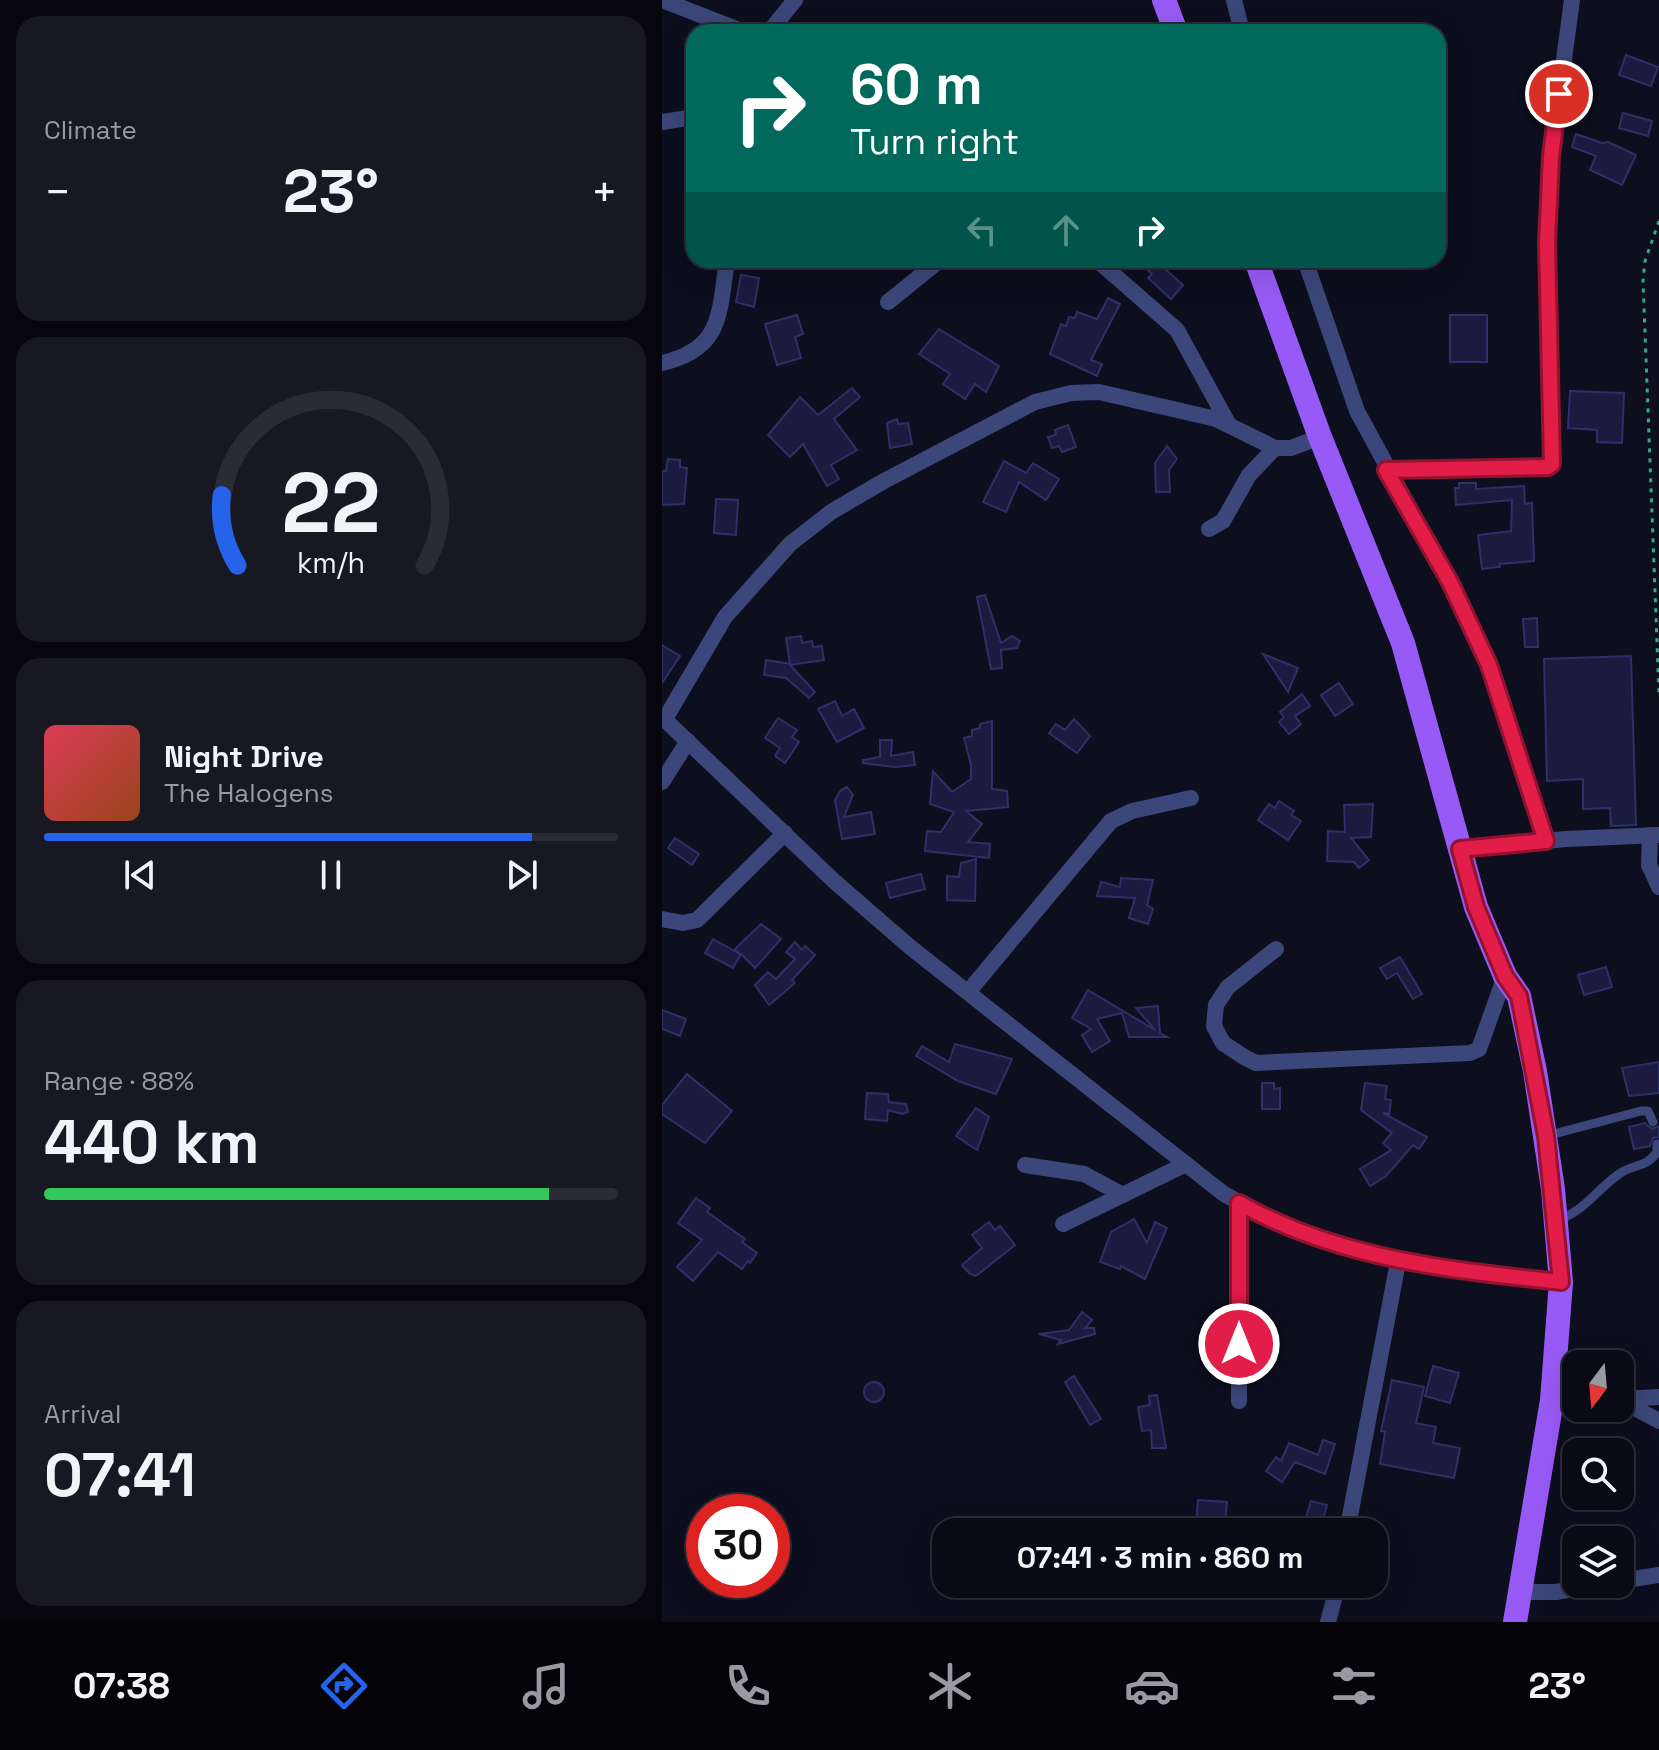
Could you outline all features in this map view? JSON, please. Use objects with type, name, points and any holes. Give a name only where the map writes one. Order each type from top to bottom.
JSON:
[{"type":"main road","points":[[1164,0],[1173,24]]},
{"type":"main road","points":[[1259,268],[1320,437],[1403,643],[1476,907],[1505,976],[1519,996],[1546,1136],[1561,1282],[1563,1350]]},
{"type":"main road","points":[[1515,1622],[1562,1409]]},
{"type":"street","points":[[662,0],[724,24]]},
{"type":"street","points":[[776,24],[795,0]]},
{"type":"street","points":[[1234,0],[1240,24]]},
{"type":"street","points":[[1386,470],[1548,467],[1552,464],[1547,229],[1551,156],[1572,0]]},
{"type":"street","points":[[662,122],[686,118]]},
{"type":"street","points":[[662,363],[699,349],[717,329],[726,268]]},
{"type":"street","points":[[888,302],[930,268]]},
{"type":"street","points":[[1106,268],[1177,330],[1228,423]]},
{"type":"street","points":[[1308,268],[1341,372],[1386,470],[1450,582],[1489,665],[1546,841]]},
{"type":"street","points":[[1320,437],[1291,448],[1275,448],[1228,423],[1099,392],[1035,402],[974,432],[831,512],[790,544],[725,617],[664,718],[910,947],[1239,1203],[1269,1220],[1324,1241],[1398,1262],[1561,1282]]},
{"type":"street","points":[[1209,529],[1223,521],[1244,481],[1275,448]]},
{"type":"street","points":[[662,782],[688,741]]},
{"type":"street","points":[[968,992],[1111,821],[1132,811],[1191,798]]},
{"type":"street","points":[[662,919],[683,923],[697,920],[785,833]]},
{"type":"street","points":[[1460,849],[1654,835],[1649,865],[1659,887]]},
{"type":"street","points":[[1276,949],[1228,987],[1216,1005],[1214,1026],[1223,1043],[1256,1063],[1470,1053],[1479,1049],[1505,976]]},
{"type":"street","points":[[1063,1224],[1186,1164]]},
{"type":"street","points":[[1025,1165],[1084,1174],[1123,1195]]},
{"type":"street","points":[[1239,1203],[1239,1401]]},
{"type":"street","points":[[1350,1518],[1398,1262]]},
{"type":"street","points":[[1634,1399],[1659,1397]]},
{"type":"street","points":[[1634,1408],[1659,1421]]},
{"type":"street","points":[[1634,1579],[1659,1575]]},
{"type":"street","points":[[1521,1592],[1562,1591]]},
{"type":"street","points":[[1328,1622],[1334,1598]]},
{"type":"lane","points":[[1546,1136],[1641,1111],[1648,1111],[1653,1122]]},
{"type":"lane","points":[[1556,1221],[1590,1203],[1619,1173],[1646,1165],[1657,1152],[1657,1144]]},
{"type":"path","points":[[1659,221],[1643,281],[1659,694]]},
{"type":"path","points":[[1652,240],[1659,242]]},
{"type":"building","points":[[1626,55],[1658,67],[1651,86],[1619,75]]},
{"type":"building","points":[[1623,113],[1652,121],[1648,136],[1619,128]]},
{"type":"building","points":[[1576,134],[1602,143],[1608,142],[1636,155],[1622,185],[1590,170],[1596,156],[1572,147]]},
{"type":"building","points":[[1146,268],[1164,268],[1183,285],[1171,299],[1148,278],[1152,274]]},
{"type":"building","points":[[741,275],[759,278],[754,307],[736,302]]},
{"type":"building","points":[[1108,298],[1120,304],[1091,360],[1102,364],[1097,376],[1050,354],[1061,324],[1066,326],[1069,317],[1075,318],[1077,312],[1097,319]]},
{"type":"building","points":[[797,315],[803,334],[795,337],[801,358],[777,365],[765,324]]},
{"type":"building","points":[[1450,315],[1487,315],[1487,362],[1450,362]]},
{"type":"building","points":[[939,329],[999,366],[986,392],[975,384],[965,399],[943,384],[950,374],[919,354]]},
{"type":"building","points":[[852,388],[860,397],[834,419],[857,450],[831,465],[839,479],[827,486],[803,444],[790,457],[768,435],[800,397],[818,415]]},
{"type":"building","points":[[1570,391],[1624,393],[1622,443],[1597,442],[1597,430],[1568,428]]},
{"type":"building","points":[[897,419],[898,424],[908,423],[912,444],[890,448],[887,423]]},
{"type":"building","points":[[1068,425],[1076,447],[1062,452],[1059,446],[1052,448],[1048,437],[1056,435],[1055,430]]},
{"type":"building","points":[[1167,446],[1177,459],[1169,470],[1170,492],[1156,492],[1155,463]]},
{"type":"building","points":[[668,459],[680,460],[680,467],[687,468],[684,504],[662,505],[662,471],[666,471]]},
{"type":"building","points":[[1004,461],[1026,473],[1033,463],[1059,479],[1046,500],[1019,482],[1006,512],[983,502]]},
{"type":"building","points":[[1459,483],[1476,483],[1476,489],[1524,486],[1525,504],[1532,503],[1534,561],[1482,569],[1478,535],[1511,531],[1512,500],[1456,505],[1455,488],[1459,488]]},
{"type":"building","points":[[716,499],[738,500],[736,535],[714,533]]},
{"type":"building","points":[[985,595],[1001,643],[1012,636],[1020,641],[1017,648],[1001,650],[1002,668],[991,669],[977,597]]},
{"type":"building","points":[[1537,618],[1538,647],[1525,647],[1523,619]]},
{"type":"building","points":[[801,636],[802,643],[812,641],[813,647],[822,646],[824,660],[790,665],[815,692],[809,698],[786,678],[764,675],[766,660],[790,664],[786,638]]},
{"type":"building","points":[[662,645],[680,656],[662,683]]},
{"type":"building","points":[[1263,654],[1298,668],[1288,692]]},
{"type":"building","points":[[1631,656],[1636,825],[1611,826],[1610,808],[1583,809],[1583,779],[1547,781],[1544,659]]},
{"type":"building","points":[[1339,683],[1353,704],[1335,716],[1321,695]]},
{"type":"building","points":[[1302,694],[1310,706],[1295,716],[1301,724],[1289,734],[1279,722],[1284,717],[1280,712]]},
{"type":"building","points":[[835,701],[842,716],[854,709],[864,728],[837,742],[818,709]]},
{"type":"building","points":[[778,718],[797,730],[792,737],[799,742],[785,763],[775,756],[780,748],[765,738]]},
{"type":"building","points":[[1074,719],[1090,736],[1077,753],[1049,733],[1056,724],[1065,730]]},
{"type":"building","points":[[992,721],[992,789],[1007,791],[1008,807],[966,811],[982,824],[968,842],[990,844],[989,858],[925,851],[927,831],[941,832],[954,812],[930,804],[933,771],[952,792],[971,779],[964,738],[972,736],[972,730],[980,728],[980,724]]},
{"type":"building","points":[[880,740],[892,740],[891,756],[913,752],[915,765],[894,767],[863,763],[863,760],[880,757]]},
{"type":"building","points":[[847,787],[853,795],[844,817],[871,812],[875,834],[842,839],[835,800]]},
{"type":"building","points":[[1279,801],[1294,811],[1291,815],[1301,821],[1288,840],[1258,820],[1269,804],[1275,808]]},
{"type":"building","points":[[1373,804],[1371,837],[1351,838],[1369,860],[1359,868],[1354,862],[1327,861],[1328,831],[1345,832],[1344,805]]},
{"type":"building","points":[[675,838],[699,854],[692,865],[668,848]]},
{"type":"building","points":[[976,859],[975,901],[947,900],[947,876],[959,877],[961,863]]},
{"type":"building","points":[[921,874],[925,889],[890,898],[886,883]]},
{"type":"building","points":[[1121,878],[1153,880],[1147,905],[1153,909],[1148,924],[1129,918],[1135,898],[1097,896],[1101,882],[1120,887]]},
{"type":"building","points":[[761,924],[781,939],[755,968],[741,954],[733,968],[705,953],[713,939],[740,954],[735,949]]},
{"type":"building","points":[[795,942],[802,950],[805,946],[815,955],[792,980],[795,983],[769,1005],[755,985],[768,972],[776,979],[795,959],[786,952]]},
{"type":"building","points":[[1400,957],[1422,994],[1413,999],[1397,973],[1387,979],[1380,968]]},
{"type":"building","points":[[1606,967],[1612,987],[1584,995],[1578,975]]},
{"type":"building","points":[[1088,990],[1155,1030],[1136,1008],[1158,1006],[1160,1033],[1167,1037],[1129,1037],[1122,1013],[1097,1019],[1110,1041],[1092,1052],[1082,1035],[1091,1029],[1072,1018]]},
{"type":"building","points":[[662,1010],[686,1019],[680,1036],[662,1029]]},
{"type":"building","points":[[955,1044],[1012,1059],[996,1094],[958,1081],[916,1056],[922,1046],[949,1062]]},
{"type":"building","points":[[1659,1062],[1659,1093],[1629,1096],[1622,1068]]},
{"type":"building","points":[[687,1074],[732,1111],[705,1143],[662,1114],[662,1105]]},
{"type":"building","points":[[1262,1083],[1274,1083],[1274,1089],[1280,1088],[1280,1109],[1262,1109]]},
{"type":"building","points":[[1365,1083],[1387,1086],[1385,1099],[1391,1100],[1389,1114],[1383,1113],[1427,1137],[1419,1149],[1413,1145],[1386,1176],[1370,1186],[1360,1169],[1391,1150],[1383,1143],[1392,1133],[1361,1110]]},
{"type":"building","points":[[867,1093],[888,1094],[889,1102],[906,1104],[908,1112],[902,1114],[888,1110],[887,1121],[865,1119]]},
{"type":"building","points":[[976,1108],[989,1117],[977,1150],[956,1136]]},
{"type":"building","points":[[1645,1123],[1652,1129],[1659,1126],[1659,1137],[1653,1138],[1650,1146],[1634,1149],[1629,1127]]},
{"type":"building","points":[[696,1198],[710,1208],[707,1212],[745,1239],[742,1242],[757,1253],[742,1269],[718,1252],[693,1281],[677,1267],[702,1240],[678,1223]]},
{"type":"building","points":[[1134,1219],[1147,1243],[1155,1222],[1167,1228],[1145,1279],[1121,1266],[1120,1269],[1100,1262],[1111,1232]]},
{"type":"building","points":[[989,1222],[995,1230],[1000,1226],[1015,1245],[976,1276],[962,1265],[982,1248],[972,1235]]},
{"type":"building","points":[[1082,1312],[1092,1320],[1085,1328],[1094,1328],[1095,1334],[1058,1344],[1061,1340],[1039,1334],[1069,1330]]},
{"type":"building","points":[[1433,1366],[1459,1373],[1450,1403],[1425,1396]]},
{"type":"building","points":[[1074,1376],[1101,1419],[1090,1425],[1065,1382]]},
{"type":"building","points":[[1392,1380],[1424,1387],[1416,1423],[1436,1427],[1433,1443],[1460,1448],[1454,1478],[1380,1464],[1385,1432],[1381,1431]]},
{"type":"building","points":[[874,1382],[881,1385],[884,1392],[881,1399],[874,1402],[867,1399],[864,1392],[867,1385]]},
{"type":"building","points":[[1157,1395],[1166,1448],[1152,1448],[1151,1430],[1142,1431],[1138,1407],[1150,1405],[1149,1396]]},
{"type":"building","points":[[1323,1440],[1335,1444],[1325,1474],[1295,1462],[1282,1482],[1266,1471],[1276,1457],[1281,1461],[1289,1443],[1318,1455]]},
{"type":"building","points":[[1198,1500],[1227,1502],[1226,1518],[1196,1518]]},
{"type":"building","points":[[1311,1501],[1327,1505],[1324,1518],[1306,1518]]},
{"type":"route","points":[[1239,1344],[1239,1203],[1269,1220],[1324,1241],[1398,1262],[1451,1271],[1561,1282],[1546,1136],[1519,996],[1505,976],[1476,907],[1460,849],[1546,841],[1503,700],[1489,665],[1450,582],[1386,470],[1548,467],[1552,464],[1547,243],[1551,156],[1559,94]]}]
